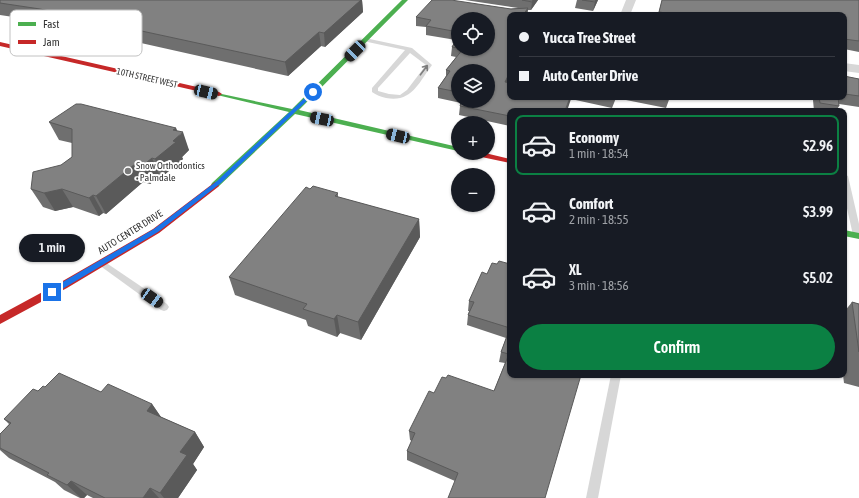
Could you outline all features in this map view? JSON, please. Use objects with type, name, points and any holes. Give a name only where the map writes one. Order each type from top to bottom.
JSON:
[{"type":"main road","name":"AUTO CENTER DRIVE","points":[[0,320],[64,285],[156,231],[219,182],[293,112],[405,0]]},
{"type":"main road","name":"10TH STREET WEST","points":[[0,44],[10,46]]},
{"type":"main road","name":"10TH STREET WEST","points":[[52,56],[451,147]]},
{"type":"main road","points":[[495,158],[507,160]]},
{"type":"main road","points":[[847,234],[858,236]]},
{"type":"street","points":[[626,12],[631,0]]},
{"type":"street","points":[[847,67],[859,69]]},
{"type":"lane","points":[[365,40],[410,49],[421,56],[429,65],[405,95],[396,97],[379,94],[375,92],[375,88],[410,49]]},
{"type":"lane","points":[[847,189],[858,236]]},
{"type":"lane","points":[[102,263],[164,307]]},
{"type":"lane","points":[[592,498],[615,378]]},
{"type":"building","points":[[0,0],[361,0],[324,33],[319,32],[285,62],[142,31],[142,10],[45,10],[0,3]]},
{"type":"building","points":[[432,0],[451,0],[511,9],[528,8],[525,12],[507,12],[507,78],[505,82],[507,82],[507,100],[569,100],[566,108],[507,108],[507,115],[470,108],[495,108],[495,64],[451,64],[451,91],[438,88],[450,71],[446,70],[457,56],[495,56],[495,12],[451,12],[451,31],[426,26],[431,20],[416,17]]},
{"type":"building","points":[[522,0],[533,0],[532,2]]},
{"type":"building","points":[[582,0],[596,0],[595,2]]},
{"type":"building","points":[[662,0],[859,0],[859,41],[847,39],[847,12],[659,12]]},
{"type":"building","points":[[847,77],[859,79],[859,96],[847,94]]},
{"type":"building","points":[[820,100],[838,100],[839,106],[820,103]]},
{"type":"building","points":[[76,104],[176,128],[173,130],[183,132],[173,141],[176,142],[155,159],[152,158],[142,166],[135,164],[96,196],[93,195],[89,198],[62,189],[44,193],[31,189],[33,172],[61,165],[72,157],[72,129],[49,122]]},
{"type":"building","points":[[313,186],[338,193],[335,196],[419,219],[358,322],[337,315],[334,319],[303,309],[307,304],[229,277],[306,187],[310,189]]},
{"type":"building","points":[[499,261],[507,263],[507,327],[468,315],[474,302],[469,301],[482,272],[487,274],[492,263],[497,264]]},
{"type":"building","points":[[852,302],[859,304],[859,352]]},
{"type":"building","points":[[507,336],[507,354],[501,352]]},
{"type":"building","points":[[507,359],[507,378],[580,378],[545,498],[448,498],[458,473],[407,451],[415,433],[409,431],[429,391],[434,393],[442,377],[446,378],[448,375],[494,391]]},
{"type":"building","points":[[59,373],[101,392],[108,384],[152,404],[147,411],[195,432],[180,452],[187,455],[160,493],[150,488],[143,498],[105,498],[71,481],[67,485],[47,475],[49,473],[0,448],[0,434],[11,423],[4,419],[33,389],[38,391],[43,386],[45,387]]},
{"type":"traffic: fast","points":[[215,185],[293,112],[405,0]]},
{"type":"traffic: fast","points":[[219,94],[451,147]]},
{"type":"traffic: fast","points":[[847,234],[859,236]]},
{"type":"traffic: jam","points":[[0,44],[10,46]]},
{"type":"traffic: jam","points":[[53,56],[219,94]]},
{"type":"traffic: jam","points":[[495,158],[507,160]]},
{"type":"traffic: jam","points":[[0,320],[64,285],[156,231],[215,185]]},
{"type":"place","name":"Snow Orthodontics - Palmdale","points":[[128,171]]},
{"type":"route","points":[[52,292],[156,231],[219,182],[313,92]]}]
